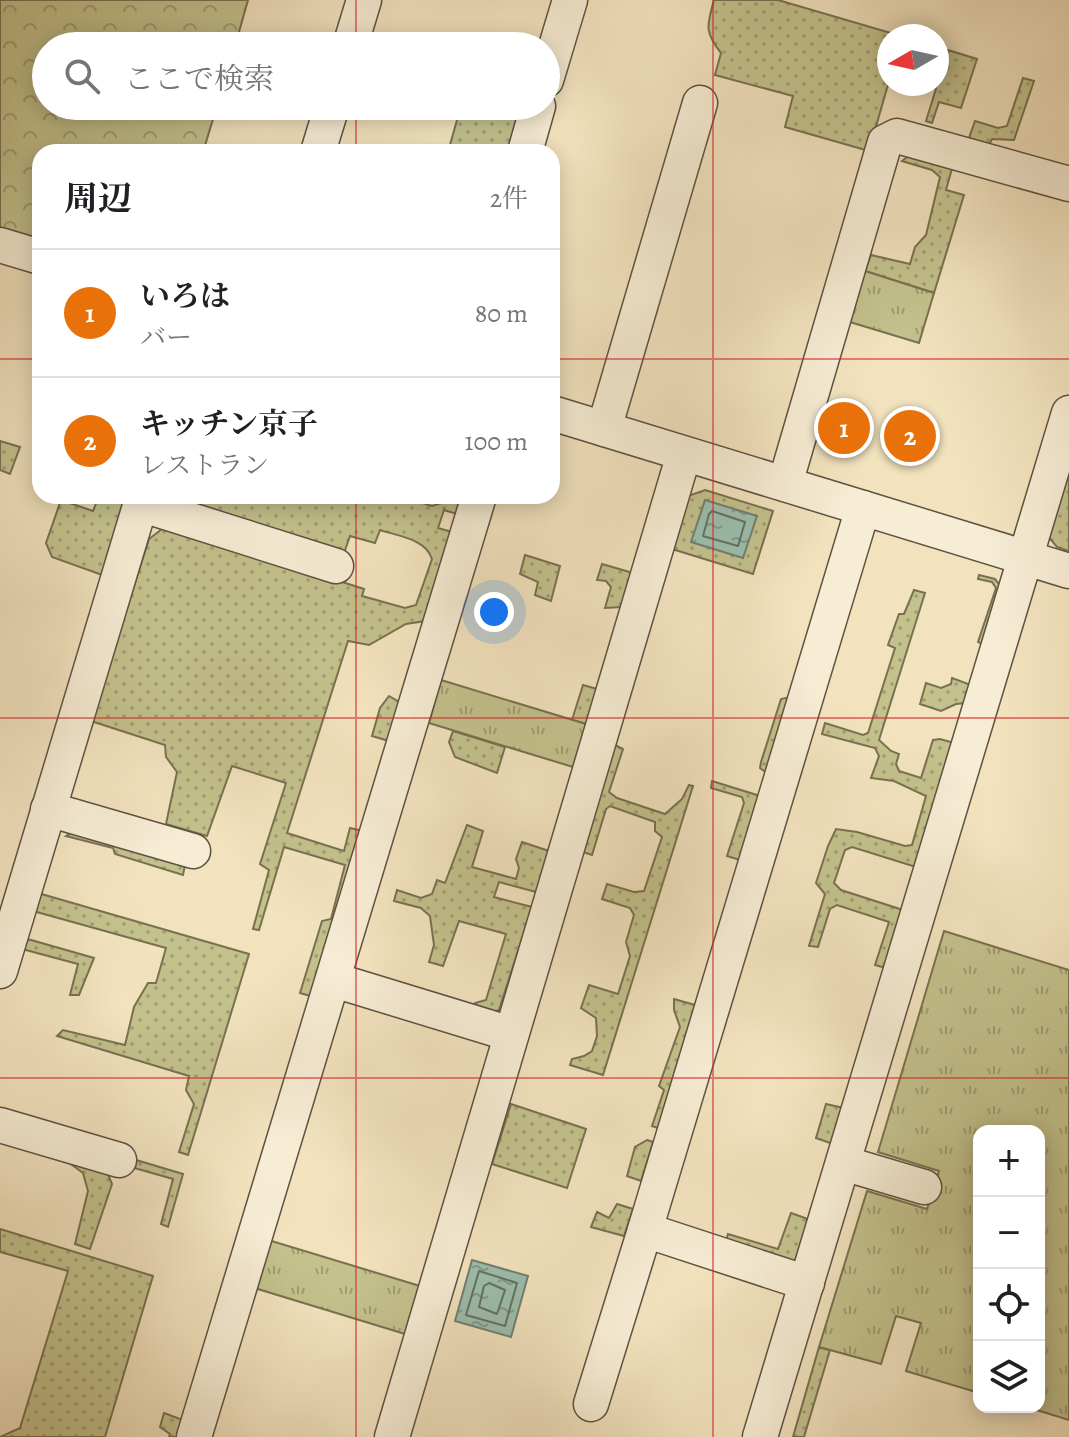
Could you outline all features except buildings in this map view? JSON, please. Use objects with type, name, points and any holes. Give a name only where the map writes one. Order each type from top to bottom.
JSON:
[{"type":"street","points":[[354,32],[364,0]]},
{"type":"street","points":[[560,33],[570,0]]},
{"type":"street","points":[[604,429],[700,103]]},
{"type":"street","points":[[320,144],[328,120]]},
{"type":"street","points":[[527,144],[534,120]]},
{"type":"street","points":[[785,484],[885,142],[897,136],[1069,184]]},
{"type":"street","points":[[0,245],[32,255]]},
{"type":"street","points":[[760,1437],[1069,413]]},
{"type":"street","points":[[560,415],[1069,571]]},
{"type":"street","points":[[392,1437],[684,454]]},
{"type":"street","points":[[0,971],[140,504]]},
{"type":"street","points":[[153,504],[336,566]]},
{"type":"street","points":[[194,1437],[477,504]]},
{"type":"street","points":[[591,1404],[863,508]]},
{"type":"street","points":[[48,809],[193,851]]},
{"type":"street","points":[[334,980],[511,1034]]},
{"type":"street","points":[[0,1125],[119,1160]]},
{"type":"street","points":[[843,1163],[924,1187]]},
{"type":"street","points":[[645,1230],[807,1283]]},
{"type":"green space","points":[[0,0],[248,0],[239,32],[32,32],[32,120],[213,120],[205,144],[32,144],[32,239],[0,229]]},
{"type":"green space","points":[[714,0],[778,0],[877,29],[877,96],[885,96],[869,151],[785,127],[793,96],[715,75],[721,53],[709,34]]},
{"type":"green space","points":[[949,50],[977,59],[961,108],[939,102],[932,123],[926,121],[934,96],[949,96]]},
{"type":"green space","points":[[1023,78],[1034,81],[1014,140],[992,139],[989,145],[969,138],[975,121],[998,128],[1007,126]]},
{"type":"green space","points":[[457,120],[520,120],[512,144],[450,144]]},
{"type":"green space","points":[[911,154],[953,165],[946,190],[964,195],[934,293],[865,271],[871,255],[910,264],[915,247],[926,235],[940,177],[932,170],[902,161]]},
{"type":"green space","points":[[865,271],[934,293],[919,343],[850,322]]},
{"type":"green space","points":[[0,441],[20,447],[10,474],[0,470]]},
{"type":"green space","points":[[1069,456],[1069,551],[1057,547],[1046,534]]},
{"type":"green space","points":[[705,490],[773,511],[753,574],[672,549],[688,496]]},
{"type":"green space","points":[[60,504],[73,504],[93,511],[96,504],[124,504],[102,575],[52,557],[46,543]]},
{"type":"green space","points":[[192,504],[460,504],[457,514],[444,510],[438,528],[452,532],[425,621],[406,624],[369,645],[348,641],[287,833],[344,851],[350,828],[363,831],[314,997],[300,993],[322,921],[331,919],[345,865],[284,847],[259,930],[253,929],[269,870],[260,864],[286,783],[232,766],[207,836],[166,824],[177,772],[166,757],[165,745],[91,721],[149,539],[162,529],[176,529],[364,589],[362,596],[405,608],[416,605],[432,559],[418,543],[380,530],[375,543],[350,536],[343,556]]},
{"type":"green space","points":[[525,555],[560,566],[551,601],[535,595],[538,582],[520,574]]},
{"type":"green space","points":[[602,564],[633,573],[622,607],[605,608],[611,587],[606,581],[597,580]]},
{"type":"green space","points":[[979,575],[995,579],[1001,587],[984,645],[978,642],[996,588],[992,582],[978,579]]},
{"type":"green space","points":[[914,590],[925,593],[879,740],[899,754],[896,764],[899,771],[921,778],[933,740],[954,743],[916,867],[852,847],[845,850],[834,883],[841,890],[903,910],[886,968],[875,965],[889,922],[837,905],[830,909],[818,947],[809,946],[825,894],[816,883],[836,829],[905,846],[912,845],[926,796],[894,781],[871,778],[879,756],[875,748],[822,734],[825,723],[863,735],[868,733],[895,648],[888,645],[899,614],[904,614]]},
{"type":"green space","points":[[952,678],[971,685],[966,703],[941,711],[920,704],[926,683],[941,688],[951,684]]},
{"type":"green space","points":[[441,680],[586,724],[573,767],[429,723]]},
{"type":"green space","points":[[583,685],[597,689],[586,724],[572,720]]},
{"type":"green space","points":[[389,696],[401,703],[389,741],[372,736],[380,708]]},
{"type":"green space","points":[[790,697],[767,773],[760,768],[761,762],[781,699]]},
{"type":"green space","points":[[453,731],[505,747],[497,773],[455,757],[449,742]]},
{"type":"green space","points":[[615,745],[623,749],[609,792],[617,798],[665,814],[682,799],[689,785],[693,786],[603,1075],[570,1065],[572,1059],[592,1051],[597,1036],[596,1018],[581,1008],[589,985],[618,994],[630,956],[626,942],[634,915],[630,908],[602,899],[607,884],[634,892],[644,891],[662,837],[655,831],[655,822],[610,806],[606,809],[592,855],[583,852]]},
{"type":"green space","points":[[712,781],[760,796],[740,860],[727,856],[744,803],[742,797],[711,788]]},
{"type":"green space","points":[[467,825],[483,831],[472,867],[516,879],[519,868],[516,859],[522,842],[549,851],[536,892],[499,882],[494,897],[532,907],[499,1010],[482,1016],[470,1013],[475,1003],[486,1000],[506,934],[459,921],[443,966],[429,962],[434,945],[430,916],[421,908],[394,901],[397,890],[421,898],[432,894],[437,880],[445,883]]},
{"type":"green space","points":[[77,829],[186,860],[183,875],[115,854],[113,848],[66,836]]},
{"type":"green space","points":[[38,893],[249,954],[188,1155],[179,1152],[194,1104],[186,1090],[189,1076],[57,1036],[63,1030],[125,1045],[134,1007],[148,983],[156,983],[166,948],[33,911]]},
{"type":"green space","points":[[944,931],[1069,970],[1069,1420],[1045,1413],[1045,1125],[973,1125],[973,1391],[906,1371],[921,1323],[896,1316],[881,1364],[819,1347],[867,1191],[927,1209],[939,1171],[878,1152]]},
{"type":"green space","points":[[24,938],[94,958],[79,995],[70,995],[78,964],[22,949]]},
{"type":"green space","points":[[674,999],[695,1005],[658,1128],[652,1126],[664,1090],[659,1086],[680,1027]]},
{"type":"green space","points":[[511,1104],[586,1129],[567,1188],[492,1164]]},
{"type":"green space","points":[[826,1104],[844,1108],[833,1144],[816,1138]]},
{"type":"green space","points":[[647,1140],[653,1142],[641,1181],[627,1176],[635,1147]]},
{"type":"green space","points":[[126,1157],[183,1174],[168,1227],[161,1224],[173,1179],[124,1165]]},
{"type":"green space","points":[[64,1159],[105,1167],[112,1184],[90,1249],[75,1244],[88,1191],[83,1173]]},
{"type":"green space","points":[[617,1204],[633,1209],[624,1236],[591,1227],[597,1212],[609,1218]]},
{"type":"green space","points":[[791,1213],[811,1220],[798,1260],[784,1267],[724,1248],[728,1234],[778,1249]]},
{"type":"green space","points":[[0,1229],[153,1276],[105,1437],[0,1437],[20,1428],[68,1271],[0,1252]]},
{"type":"green space","points":[[265,1239],[420,1286],[405,1334],[251,1287]]},
{"type":"green space","points":[[819,1347],[830,1350],[804,1437],[793,1437]]},
{"type":"green space","points":[[164,1413],[183,1420],[178,1437],[169,1437],[170,1434],[160,1427]]},
{"type":"water","points":[[705,500],[757,516],[743,558],[691,542]]},
{"type":"water","points":[[472,1260],[528,1276],[511,1337],[455,1321]]},
{"type":"place","name":"いろは","points":[[844,428]]},
{"type":"place","name":"キッチン京子","points":[[910,436]]}]
